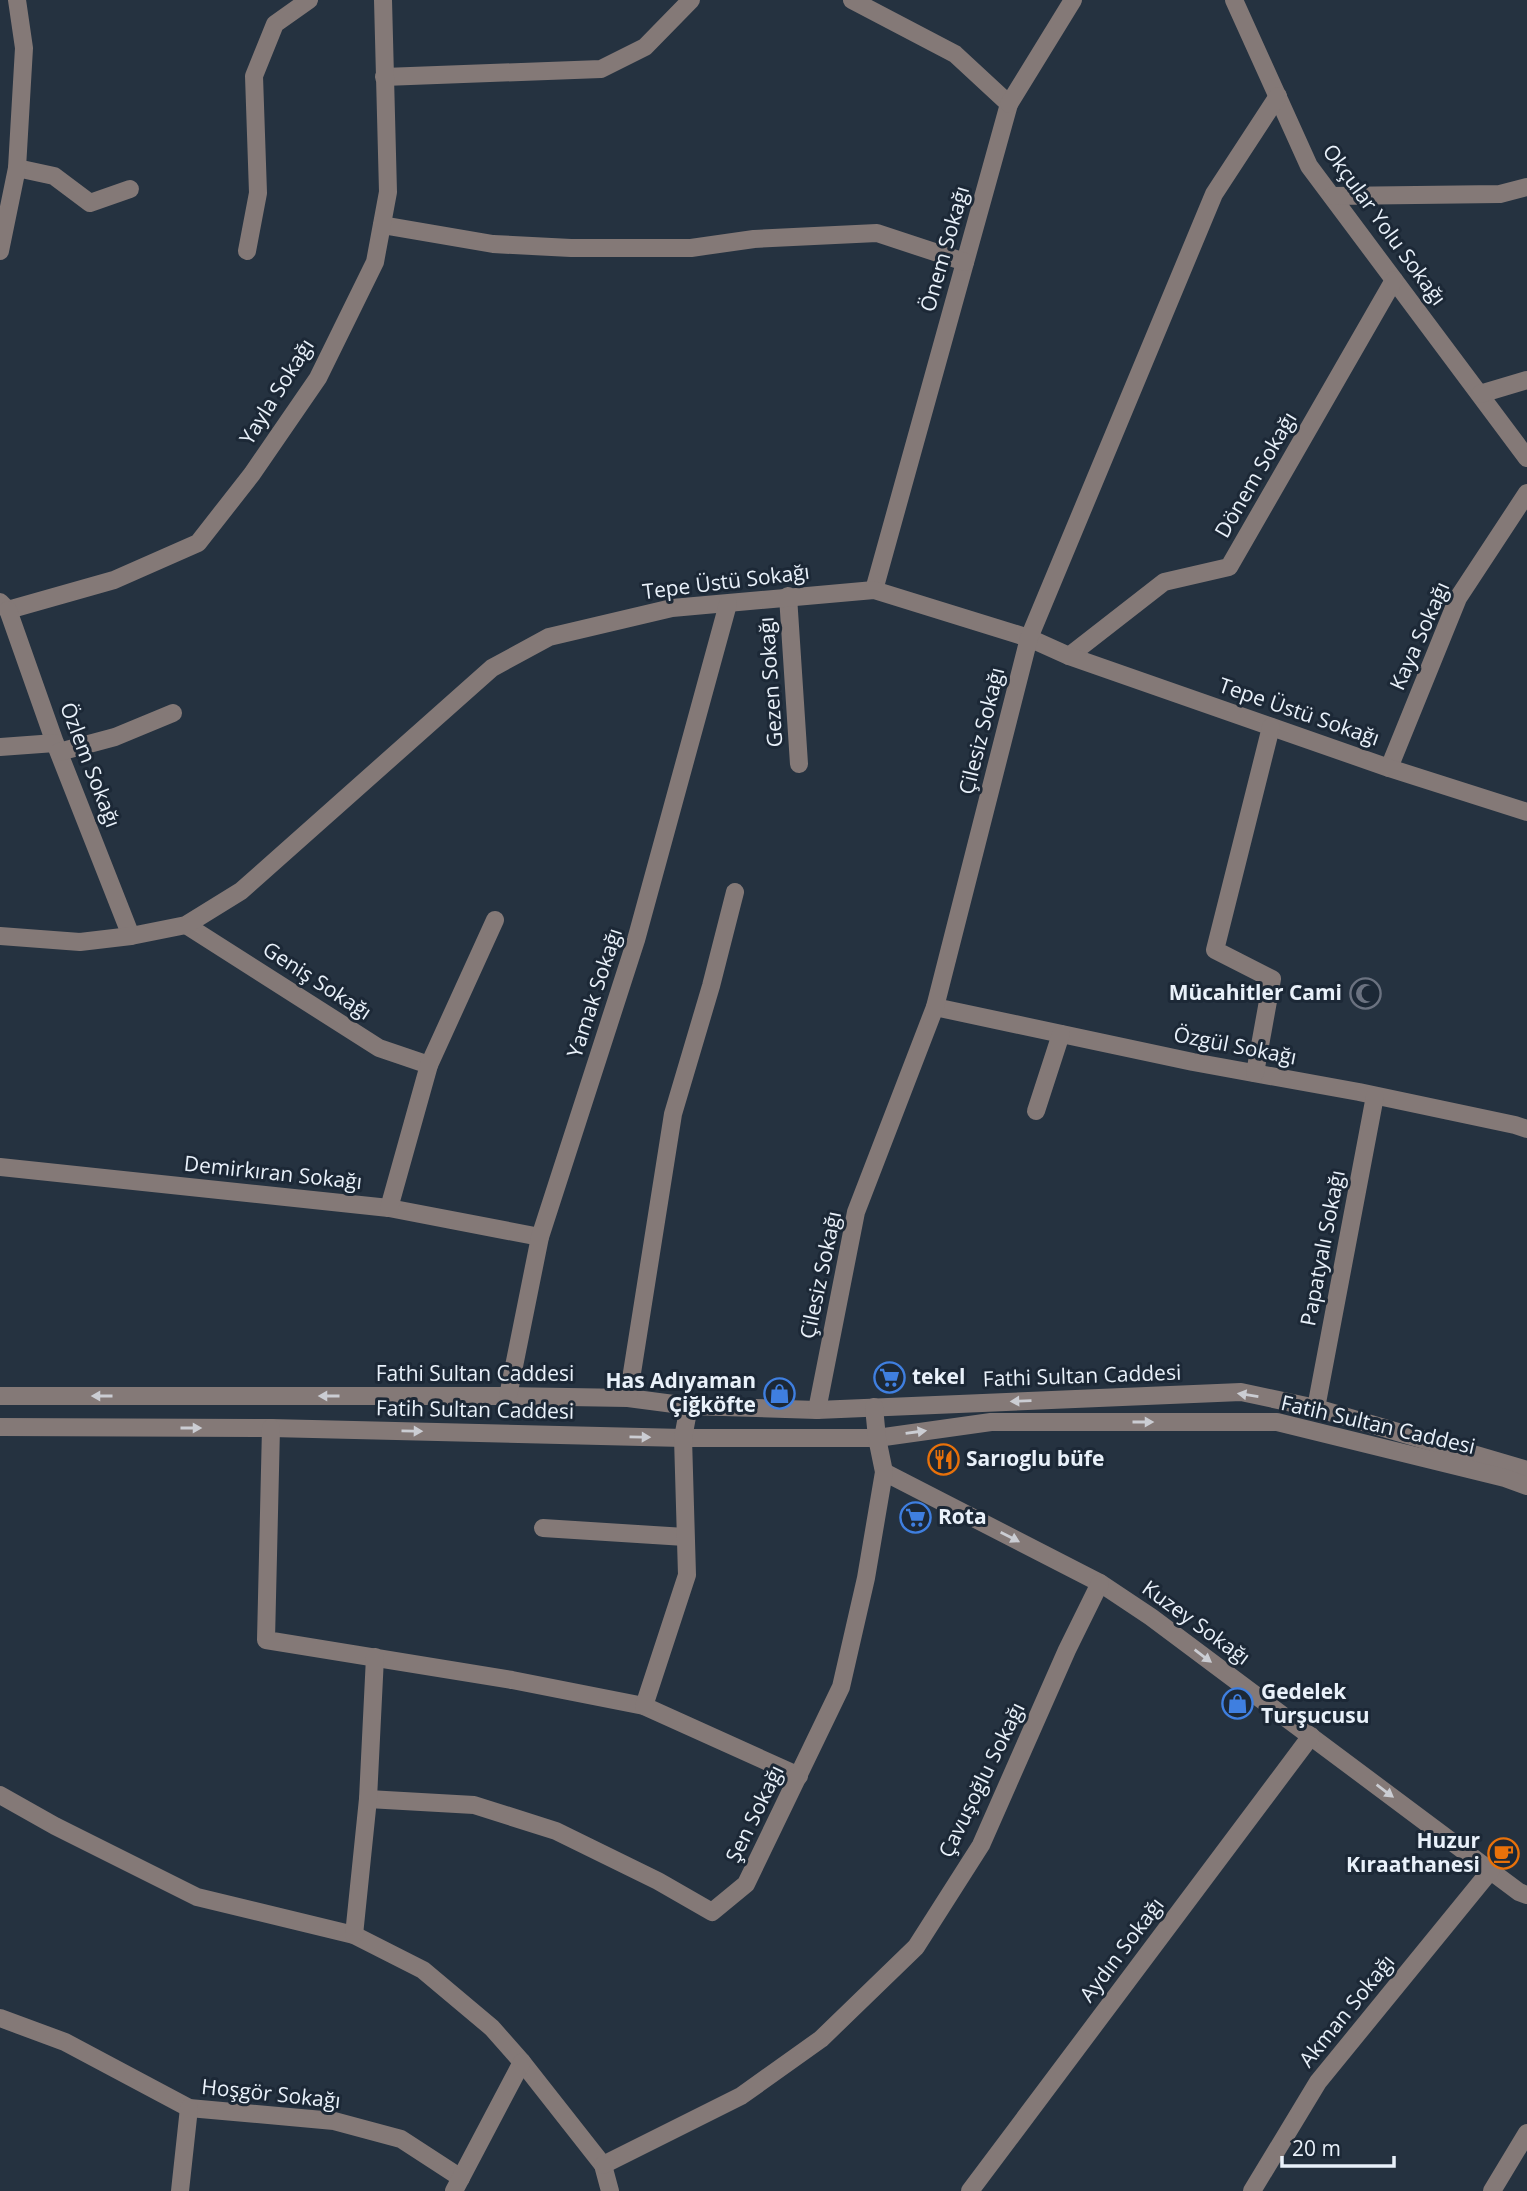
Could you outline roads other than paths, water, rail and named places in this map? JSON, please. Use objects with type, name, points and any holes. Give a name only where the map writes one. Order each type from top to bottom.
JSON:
[{"type":"street","points":[[0,251],[6,201],[17,168],[24,48],[17,0]]},
{"type":"street","points":[[247,251],[258,193],[254,76],[275,24],[309,0]]},
{"type":"street","name":"Yayla Sokağı","points":[[4,606],[114,580],[198,543],[252,474],[318,378],[375,261],[388,192],[383,0]]},
{"type":"street","points":[[384,77],[601,69],[645,47],[691,0]]},
{"type":"street","points":[[852,0],[955,54],[1009,104]]},
{"type":"street","name":"Önem Sokağı","points":[[874,590],[1009,104],[1073,0]]},
{"type":"street","name":"Okçular Yolu Sokağı","points":[[1234,0],[1309,166],[1527,458]]},
{"type":"street","name":"Çilesiz Sokağı","points":[[817,1410],[856,1212],[935,1007],[1029,638],[1214,194],[1278,96]]},
{"type":"street","points":[[17,168],[54,176],[90,203],[130,189]]},
{"type":"street","points":[[1332,196],[1500,194],[1527,187]]},
{"type":"street","points":[[382,225],[494,244],[571,248],[691,248],[754,239],[877,233],[965,262]]},
{"type":"street","name":"Dönem Sokağı","points":[[1069,656],[1164,582],[1229,567],[1394,280]]},
{"type":"street","points":[[1480,394],[1527,380]]},
{"type":"street","name":"Kaya Sokağı","points":[[1389,768],[1458,598],[1527,493]]},
{"type":"street","name":"Tepe Üstü Sokağı","points":[[0,936],[80,942],[131,936],[186,925],[241,891],[492,668],[549,637],[672,608],[788,596],[874,590],[1029,638],[1069,656],[1271,727],[1527,812]]},
{"type":"street","name":"Gezen Sokağı","points":[[788,596],[799,764]]},
{"type":"street","name":"Yamak Sokağı","points":[[508,1396],[540,1237],[636,940],[728,604]]},
{"type":"street","name":"Özlem Sokağı","points":[[4,606],[131,936]]},
{"type":"street","points":[[0,747],[57,747],[115,737],[173,713]]},
{"type":"street","points":[[1255,1073],[1272,979],[1215,950],[1271,727]]},
{"type":"street","points":[[628,1398],[673,1114],[711,986],[735,892]]},
{"type":"street","points":[[388,1208],[429,1065],[495,920]]},
{"type":"street","name":"Geniş Sokağı","points":[[186,925],[379,1048],[429,1065]]},
{"type":"street","name":"Özgül Sokağı","points":[[935,1007],[1527,1129]]},
{"type":"street","points":[[1036,1111],[1060,1034]]},
{"type":"street","name":"Papatyalı Sokağı","points":[[1316,1408],[1374,1096]]},
{"type":"street","name":"Demirkıran Sokağı","points":[[0,1167],[388,1208],[540,1237]]},
{"type":"street","name":"Fathi Sultan Caddesi","points":[[0,1396],[628,1398],[689,1406],[817,1410],[1241,1392],[1316,1408],[1527,1470]]},
{"type":"street","points":[[644,1706],[687,1575],[683,1438],[689,1406]]},
{"type":"street","name":"Şen Sokağı","points":[[368,1799],[474,1805],[556,1831],[658,1881],[712,1912],[746,1884],[841,1688],[866,1578],[884,1472],[874,1407]]},
{"type":"street","name":"Fatih Sultan Caddesi","points":[[0,1427],[271,1428],[683,1438],[877,1438],[991,1422],[1277,1422],[1505,1478],[1527,1486]]},
{"type":"street","points":[[271,1428],[266,1640],[512,1680],[644,1706],[799,1776]]},
{"type":"street","name":"Kuzey Sokağı","points":[[884,1472],[1100,1583],[1151,1617],[1491,1871],[1524,1892]]},
{"type":"street","points":[[543,1528],[685,1537]]},
{"type":"street","name":"Çavuşoğlu Sokağı","points":[[603,2165],[741,2096],[821,2039],[916,1947],[981,1845],[1067,1650],[1100,1583]]},
{"type":"street","points":[[354,1934],[368,1799],[375,1657]]},
{"type":"street","name":"Aydın Sokağı","points":[[970,2191],[1311,1736]]},
{"type":"street","points":[[0,1795],[55,1826],[197,1897],[354,1934],[423,1970],[492,2028],[522,2062],[603,2165],[610,2191]]},
{"type":"street","name":"Akman Sokağı","points":[[1252,2191],[1318,2082],[1491,1871]]},
{"type":"street","name":"Hoşgör Sokağı","points":[[0,2018],[65,2042],[189,2108],[334,2121],[401,2139],[457,2185]]},
{"type":"street","points":[[457,2185],[522,2062]]},
{"type":"street","points":[[180,2191],[189,2108]]},
{"type":"street","points":[[1492,2191],[1527,2133]]},
{"type":"place","name":"Mücahitler Cami","points":[[1365,993]]},
{"type":"place","name":"tekel","points":[[889,1377]]},
{"type":"place","name":"Has Adıyaman Çiğköfte","points":[[779,1393]]},
{"type":"place","name":"Sarıoglu büfe","points":[[943,1459]]},
{"type":"place","name":"Rota","points":[[915,1517]]},
{"type":"place","name":"Gedelek Turşucusu","points":[[1238,1704]]},
{"type":"place","name":"Huzur Kıraathanesi","points":[[1503,1853]]}]
